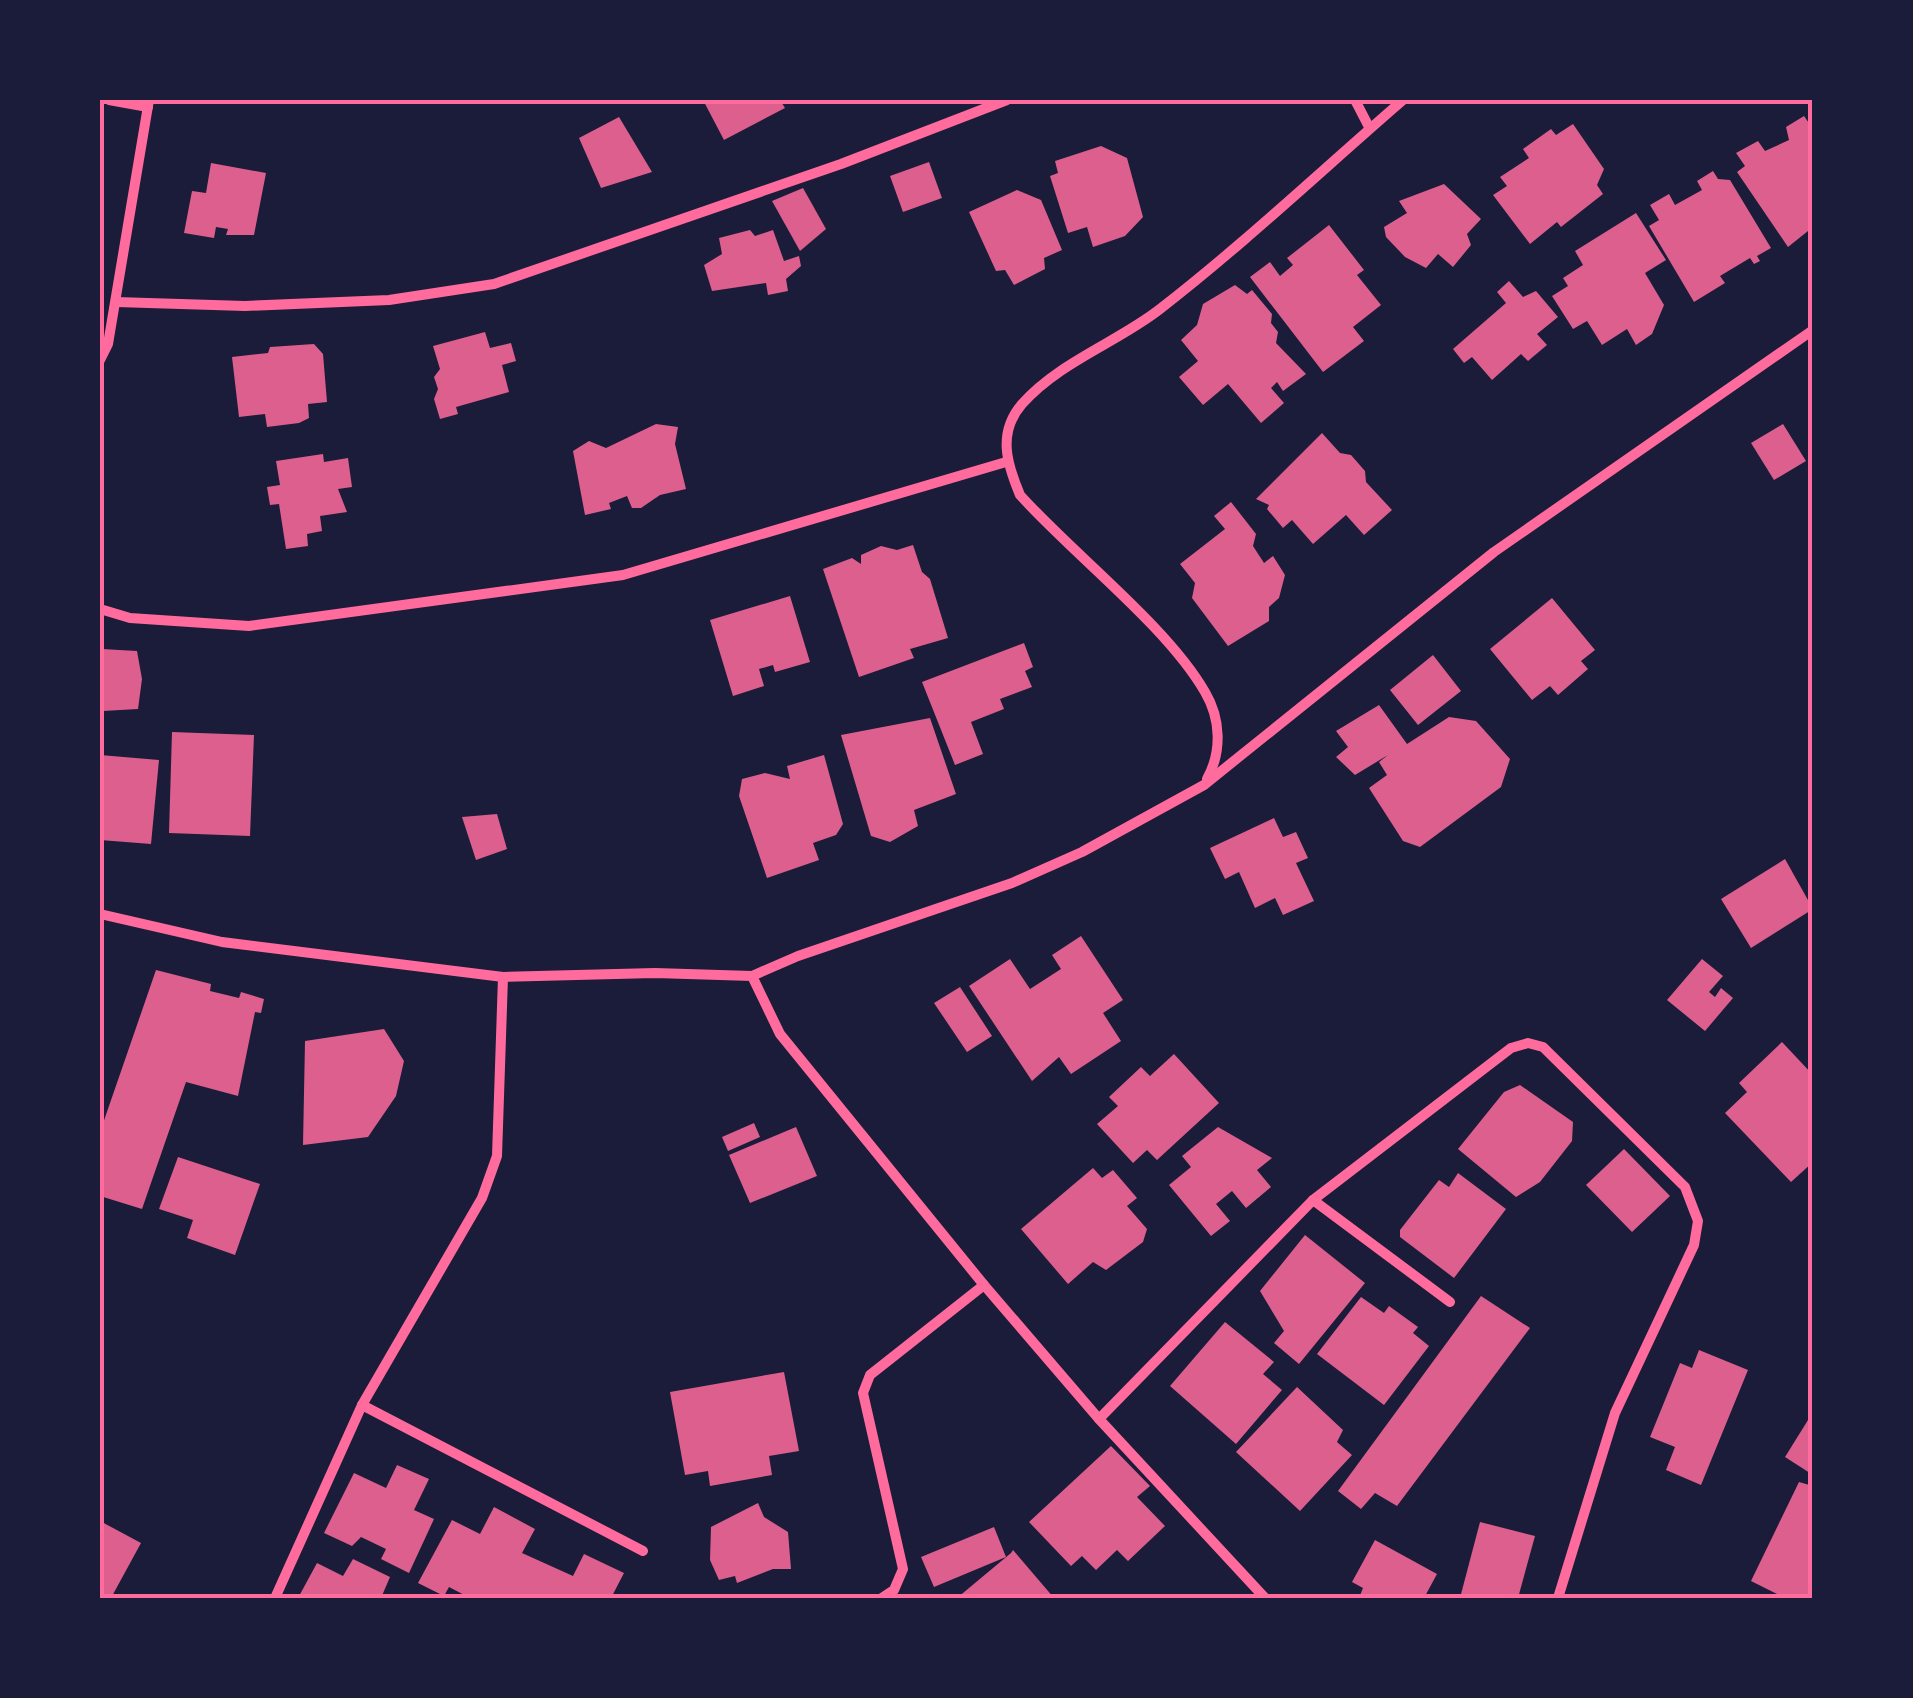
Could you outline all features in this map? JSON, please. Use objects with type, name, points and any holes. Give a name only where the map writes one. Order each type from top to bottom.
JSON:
[{"type":"street","points":[[100,360],[108,344],[149,104],[109,100]]},
{"type":"street","points":[[116,302],[246,306],[388,300],[494,284],[840,164],[1007,100]]},
{"type":"street","points":[[1355,100],[1368,127]]},
{"type":"street","points":[[1204,784],[1216,763],[1219,736],[1207,694],[1178,654],[1020,496],[1006,462],[1005,436],[1022,404],[1157,311],[1302,192],[1368,127],[1403,100]]},
{"type":"street","points":[[100,914],[222,942],[503,978],[656,973],[752,976],[1012,884],[1082,852],[1204,784],[1494,552],[1813,330]]},
{"type":"street","points":[[100,609],[130,618],[248,626],[623,575],[1006,462]]},
{"type":"street","points":[[752,976],[780,1034],[984,1286],[1099,1419],[1265,1598]]},
{"type":"street","points":[[275,1598],[362,1405],[482,1198],[498,1156],[503,978]]},
{"type":"street","points":[[1099,1419],[1314,1200],[1511,1048],[1528,1043],[1559,1059],[1685,1187],[1698,1222],[1694,1245],[1615,1413],[1558,1598]]},
{"type":"street","points":[[1314,1200],[1450,1302]]},
{"type":"street","points":[[882,1598],[894,1590],[903,1569],[863,1394],[870,1375],[984,1286]]},
{"type":"street","points":[[362,1405],[643,1551]]},
{"type":"building","points":[[703,100],[780,100],[785,108],[724,140]]},
{"type":"building","points":[[1804,116],[1813,129],[1813,227],[1788,247],[1737,172],[1745,166],[1736,153],[1758,141],[1765,151],[1789,140],[1786,127]]},
{"type":"building","points":[[619,117],[652,172],[601,188],[579,138]]},
{"type":"building","points":[[1573,124],[1604,169],[1597,185],[1603,194],[1561,227],[1557,222],[1530,244],[1493,195],[1507,186],[1500,177],[1529,158],[1523,149],[1551,129],[1556,135]]},
{"type":"building","points":[[1101,146],[1127,158],[1143,217],[1125,236],[1093,247],[1087,227],[1068,233],[1050,176],[1058,173],[1055,161]]},
{"type":"building","points":[[929,162],[942,198],[903,212],[890,176]]},
{"type":"building","points":[[211,163],[266,173],[254,235],[226,235],[228,229],[216,227],[214,238],[184,233],[192,191],[206,193]]},
{"type":"building","points":[[1713,171],[1718,179],[1730,180],[1771,248],[1757,256],[1760,261],[1754,264],[1750,258],[1720,276],[1725,283],[1694,302],[1649,226],[1659,220],[1650,205],[1669,194],[1675,205],[1702,190],[1697,181]]},
{"type":"building","points":[[1444,184],[1481,219],[1467,234],[1471,245],[1453,267],[1438,254],[1426,268],[1405,257],[1386,237],[1384,227],[1407,213],[1399,201]]},
{"type":"building","points":[[803,188],[826,229],[800,251],[772,201]]},
{"type":"building","points":[[1017,190],[1041,200],[1062,250],[1044,258],[1045,269],[1014,285],[1005,270],[996,271],[969,212]]},
{"type":"building","points":[[1636,213],[1666,260],[1645,273],[1664,305],[1652,334],[1636,345],[1627,329],[1602,345],[1587,321],[1573,329],[1552,296],[1568,286],[1563,278],[1583,265],[1575,251]]},
{"type":"building","points":[[1329,225],[1364,270],[1357,275],[1381,305],[1353,327],[1364,341],[1323,372],[1250,277],[1270,262],[1280,276],[1293,265],[1287,258]]},
{"type":"building","points":[[750,230],[755,236],[773,230],[784,261],[799,256],[801,266],[786,279],[788,291],[768,295],[766,283],[712,291],[704,265],[722,254],[719,238]]},
{"type":"building","points":[[1509,281],[1523,297],[1536,291],[1558,317],[1537,334],[1547,345],[1528,361],[1521,354],[1492,380],[1472,357],[1464,363],[1453,349],[1506,303],[1497,292]]},
{"type":"building","points":[[1235,285],[1247,294],[1252,290],[1272,314],[1271,323],[1278,332],[1276,343],[1306,374],[1283,391],[1277,382],[1271,388],[1284,403],[1261,423],[1228,384],[1203,405],[1179,377],[1198,361],[1181,340],[1197,325],[1203,304]]},
{"type":"building","points":[[485,332],[490,348],[511,343],[516,361],[502,365],[509,392],[456,407],[458,414],[440,419],[434,399],[438,389],[434,377],[440,369],[433,346]]},
{"type":"building","points":[[314,344],[323,354],[327,402],[308,404],[309,418],[299,423],[267,427],[265,414],[239,417],[232,357],[268,353],[270,347]]},
{"type":"building","points":[[656,424],[678,427],[675,444],[686,489],[660,495],[641,508],[632,508],[627,496],[609,503],[611,509],[585,515],[573,451],[589,441],[606,448]]},
{"type":"building","points":[[1783,424],[1806,461],[1774,480],[1751,443]]},
{"type":"building","points":[[1322,433],[1340,453],[1351,455],[1365,471],[1366,482],[1392,510],[1364,535],[1346,515],[1313,544],[1292,520],[1283,528],[1267,509],[1269,505],[1256,499]]},
{"type":"building","points":[[323,454],[324,462],[348,458],[352,487],[338,489],[347,512],[320,516],[322,531],[307,534],[308,546],[286,549],[279,504],[270,505],[267,487],[280,485],[276,461]]},
{"type":"building","points":[[1231,502],[1256,534],[1253,546],[1264,563],[1273,556],[1285,575],[1279,598],[1269,607],[1269,621],[1228,646],[1192,598],[1195,583],[1180,564],[1225,529],[1214,516]]},
{"type":"building","points":[[913,545],[922,572],[930,579],[948,638],[910,649],[914,658],[859,677],[823,569],[852,558],[861,564],[861,555],[881,546],[897,550]]},
{"type":"building","points":[[790,596],[810,662],[775,672],[773,665],[759,669],[764,686],[733,696],[710,620]]},
{"type":"building","points":[[1552,598],[1595,650],[1581,661],[1588,669],[1558,695],[1550,686],[1532,700],[1490,649]]},
{"type":"building","points":[[1024,643],[1033,667],[1025,671],[1032,687],[1000,699],[1004,709],[971,722],[983,754],[955,765],[922,682]]},
{"type":"building","points":[[102,649],[137,651],[142,679],[138,709],[103,711]]},
{"type":"building","points":[[1433,655],[1461,691],[1418,725],[1390,690]]},
{"type":"building","points":[[1379,705],[1407,744],[1449,717],[1476,721],[1510,759],[1501,787],[1420,847],[1403,841],[1369,788],[1387,775],[1379,762],[1388,755],[1355,775],[1336,757],[1348,747],[1336,731]]},
{"type":"building","points":[[930,718],[956,794],[914,810],[918,826],[890,842],[871,836],[841,735]]},
{"type":"building","points":[[172,732],[254,735],[250,836],[169,833]]},
{"type":"building","points":[[100,755],[159,760],[151,844],[100,840]]},
{"type":"building","points":[[824,755],[843,824],[836,835],[813,843],[819,860],[767,878],[739,796],[742,779],[765,773],[790,779],[787,766]]},
{"type":"building","points":[[497,814],[507,849],[476,860],[462,817]]},
{"type":"building","points":[[1274,818],[1283,837],[1296,832],[1308,858],[1296,863],[1314,901],[1283,915],[1275,898],[1255,908],[1239,872],[1225,879],[1210,848]]},
{"type":"building","points":[[1785,859],[1813,909],[1751,948],[1721,899]]},
{"type":"building","points":[[1081,936],[1123,1000],[1103,1013],[1121,1041],[1071,1074],[1059,1057],[1032,1081],[969,986],[1010,959],[1030,989],[1061,969],[1052,955]]},
{"type":"building","points":[[1702,959],[1723,976],[1709,992],[1715,997],[1721,988],[1733,998],[1705,1031],[1667,1000]]},
{"type":"building","points":[[156,970],[211,984],[210,991],[239,998],[241,992],[264,999],[261,1013],[255,1012],[238,1096],[186,1082],[142,1209],[100,1196],[100,1132]]},
{"type":"building","points":[[960,987],[992,1036],[967,1052],[934,1003]]},
{"type":"building","points":[[384,1029],[404,1061],[396,1096],[368,1137],[303,1145],[305,1041]]},
{"type":"building","points":[[1782,1042],[1813,1075],[1813,1162],[1791,1182],[1725,1113],[1747,1092],[1739,1083]]},
{"type":"building","points":[[1174,1054],[1219,1103],[1157,1160],[1147,1150],[1133,1163],[1097,1124],[1118,1106],[1109,1097],[1141,1067],[1150,1076]]},
{"type":"building","points":[[1520,1085],[1573,1122],[1572,1141],[1540,1182],[1516,1197],[1458,1149],[1504,1092]]},
{"type":"building","points":[[754,1123],[760,1137],[728,1151],[722,1137]]},
{"type":"building","points":[[796,1127],[817,1176],[750,1203],[729,1155]]},
{"type":"building","points":[[1218,1127],[1272,1158],[1257,1170],[1271,1187],[1246,1208],[1232,1191],[1216,1204],[1230,1221],[1211,1236],[1169,1185],[1191,1167],[1182,1156]]},
{"type":"building","points":[[1624,1149],[1670,1196],[1632,1232],[1586,1185]]},
{"type":"building","points":[[178,1157],[260,1184],[235,1255],[187,1238],[193,1220],[159,1209]]},
{"type":"building","points":[[1093,1168],[1102,1178],[1113,1170],[1137,1198],[1127,1206],[1147,1229],[1143,1242],[1106,1270],[1093,1262],[1068,1284],[1021,1229]]},
{"type":"building","points":[[1458,1173],[1506,1209],[1454,1278],[1400,1237],[1400,1230],[1439,1180],[1449,1187]]},
{"type":"building","points":[[1305,1235],[1365,1283],[1299,1364],[1274,1343],[1284,1331],[1260,1291]]},
{"type":"building","points":[[1481,1296],[1530,1328],[1397,1506],[1375,1493],[1361,1509],[1338,1491]]},
{"type":"building","points":[[1361,1297],[1384,1313],[1389,1306],[1418,1327],[1413,1333],[1429,1346],[1384,1405],[1317,1354]]},
{"type":"building","points":[[1225,1322],[1274,1362],[1263,1374],[1282,1390],[1236,1444],[1170,1386]]},
{"type":"building","points":[[1699,1350],[1748,1370],[1701,1485],[1666,1470],[1675,1447],[1650,1437],[1680,1363],[1692,1368]]},
{"type":"building","points":[[784,1372],[799,1451],[769,1456],[772,1475],[710,1486],[708,1471],[685,1475],[670,1392]]},
{"type":"building","points":[[1297,1387],[1343,1430],[1337,1442],[1352,1455],[1300,1511],[1236,1452]]},
{"type":"building","points":[[1813,1412],[1813,1475],[1785,1457]]},
{"type":"building","points":[[1111,1446],[1150,1486],[1137,1497],[1165,1526],[1128,1561],[1117,1550],[1096,1570],[1082,1556],[1071,1566],[1029,1522]]},
{"type":"building","points":[[397,1465],[429,1479],[414,1510],[434,1519],[409,1573],[381,1559],[386,1549],[361,1537],[352,1546],[324,1533],[354,1473],[386,1488]]},
{"type":"building","points":[[1799,1482],[1813,1486],[1813,1598],[1785,1598],[1751,1581]]},
{"type":"building","points":[[758,1503],[764,1517],[788,1532],[791,1569],[773,1569],[737,1583],[735,1576],[719,1580],[710,1560],[711,1527]]},
{"type":"building","points":[[494,1507],[535,1529],[522,1553],[573,1576],[584,1554],[624,1573],[611,1598],[470,1598],[449,1587],[444,1596],[418,1583],[452,1520],[480,1534]]},
{"type":"building","points":[[100,1521],[141,1543],[111,1598],[100,1598]]},
{"type":"building","points":[[1480,1522],[1535,1536],[1518,1598],[1460,1598]]},
{"type":"building","points":[[994,1527],[1006,1557],[934,1587],[921,1557]]},
{"type":"building","points":[[1375,1540],[1437,1574],[1424,1598],[1359,1598],[1363,1588],[1352,1582]]},
{"type":"building","points":[[1013,1550],[1054,1598],[957,1598],[1011,1553]]},
{"type":"building","points":[[353,1559],[390,1577],[381,1598],[298,1598],[317,1563],[343,1576]]}]
